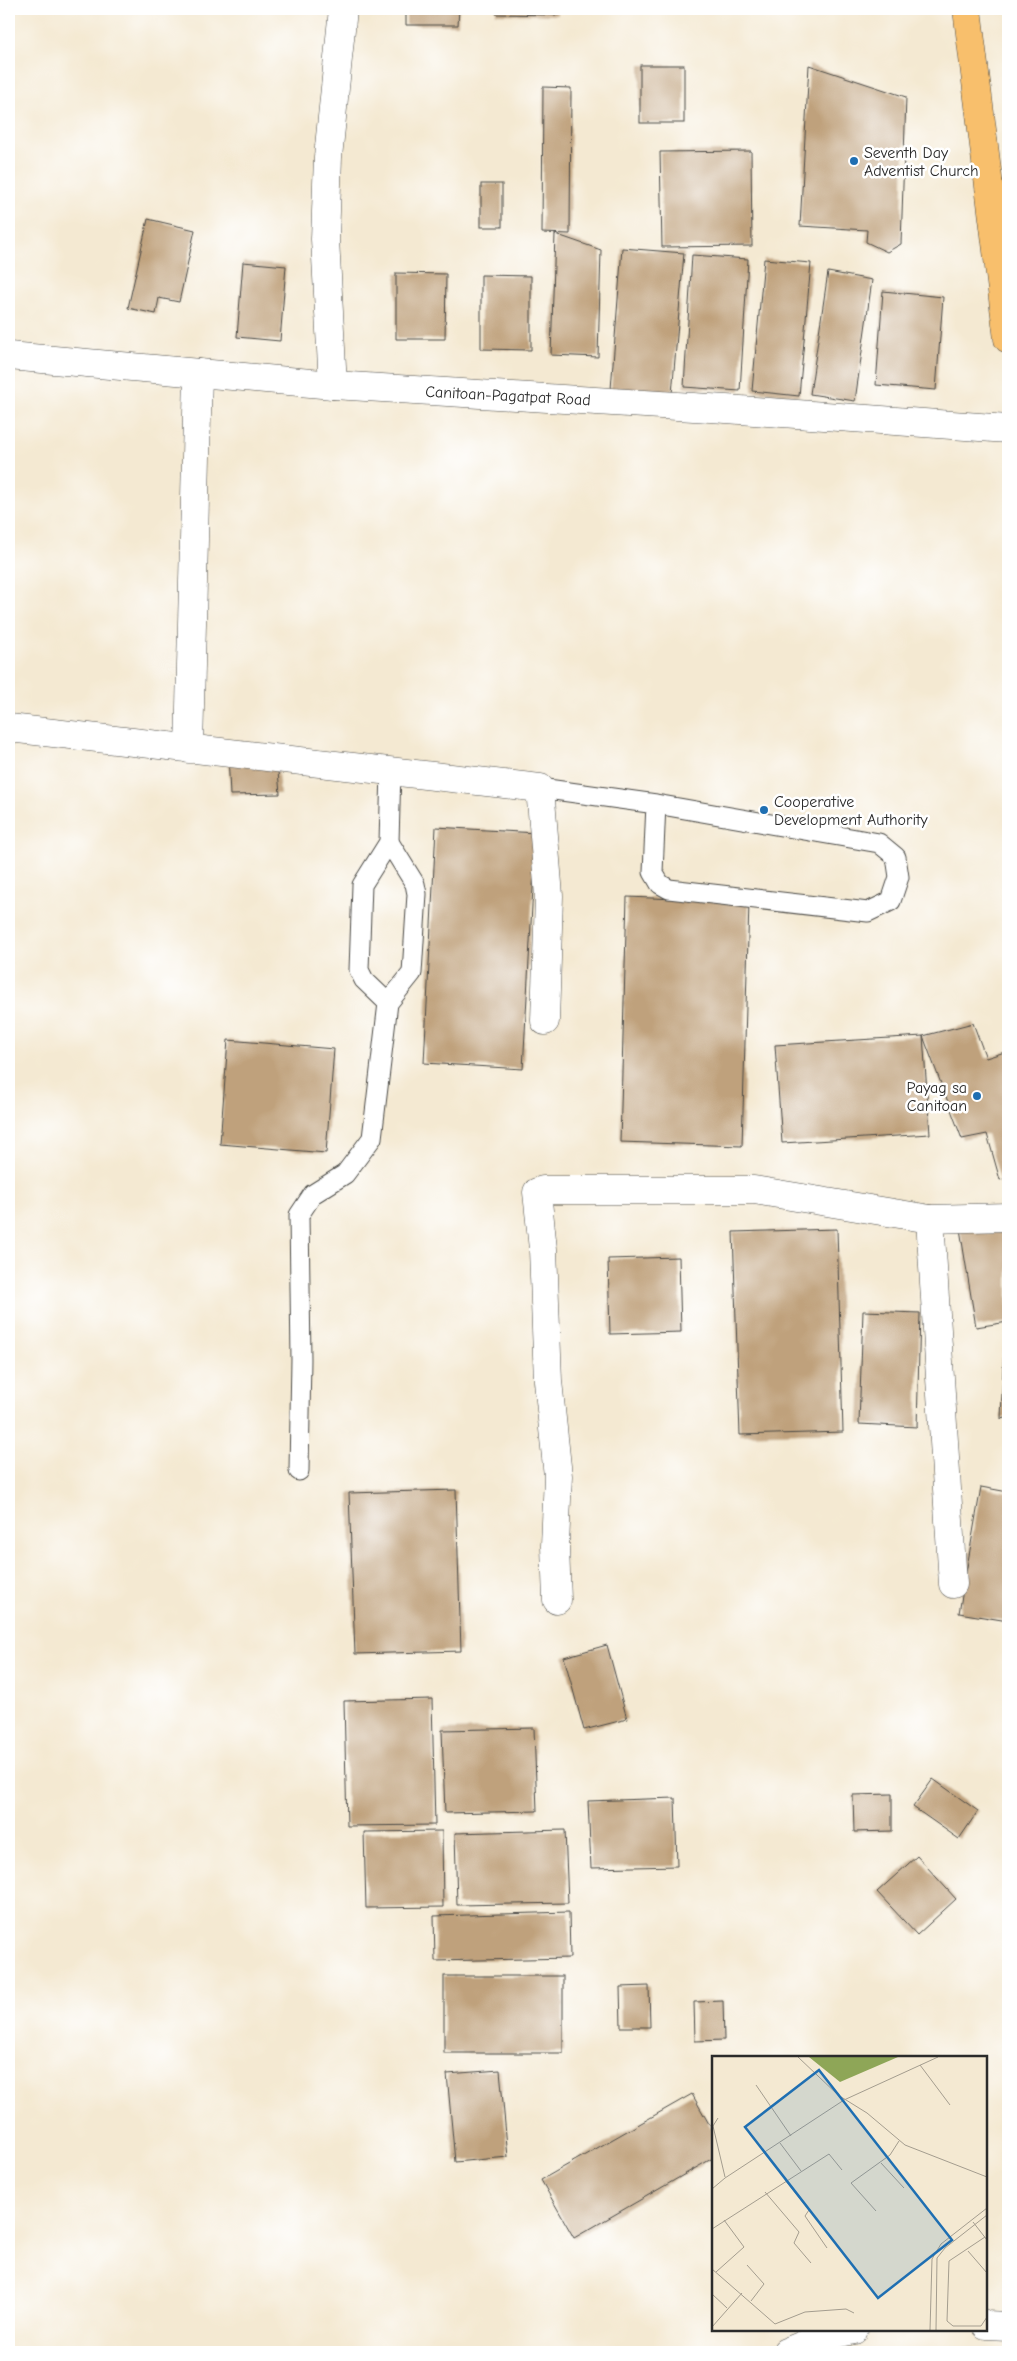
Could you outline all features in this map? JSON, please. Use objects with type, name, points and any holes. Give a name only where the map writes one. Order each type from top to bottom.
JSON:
[{"type":"main road","points":[[966,9],[1008,339]]},
{"type":"street","points":[[333,385],[326,239],[328,157],[344,9]]},
{"type":"street","name":"Canitoan-Pagatpat Road","points":[[9,356],[333,385],[764,411],[1008,429]]},
{"type":"street","points":[[189,749],[198,373]]},
{"type":"street","points":[[9,728],[540,788],[549,896],[545,1021]]},
{"type":"street","points":[[557,1600],[555,1546],[558,1476],[548,1381],[543,1249],[538,1192],[543,1190],[754,1190],[930,1219],[1008,1217]]},
{"type":"street","points":[[930,1219],[954,1584]]},
{"type":"street","points":[[987,2324],[1008,2326]]},
{"type":"street","points":[[786,2352],[825,2336],[849,2331]]},
{"type":"lane","points":[[388,1003],[364,980],[360,970],[362,885],[389,842],[391,770]]},
{"type":"lane","points":[[540,788],[656,804],[879,843],[896,857],[899,877],[891,901],[868,912],[669,889],[660,884],[653,872],[656,804]]},
{"type":"lane","points":[[299,1471],[301,1358],[299,1215],[313,1194],[345,1174],[372,1138],[388,1003],[412,973],[417,894],[415,884],[389,842]]},
{"type":"building","points":[[406,9],[459,9],[458,25],[406,25]]},
{"type":"building","points":[[496,9],[558,9],[558,15],[496,14]]},
{"type":"building","points":[[640,65],[684,65],[684,123],[640,123]]},
{"type":"building","name":"Seventh Day Adventist Church","points":[[809,65],[906,97],[901,244],[887,252],[866,242],[867,230],[800,226]]},
{"type":"building","points":[[543,87],[571,88],[570,234],[542,233]]},
{"type":"building","points":[[751,151],[752,246],[662,247],[660,152]]},
{"type":"building","points":[[481,184],[502,184],[502,227],[481,227]]},
{"type":"building","points":[[148,219],[195,230],[179,302],[159,298],[156,314],[128,308]]},
{"type":"building","points":[[555,234],[601,250],[598,357],[551,355]]},
{"type":"building","points":[[622,248],[684,253],[672,394],[611,389]]},
{"type":"building","points":[[692,255],[748,259],[740,391],[684,387]]},
{"type":"building","points":[[764,259],[811,263],[799,396],[752,391]]},
{"type":"building","points":[[243,262],[286,266],[280,341],[237,337]]},
{"type":"building","points":[[828,272],[872,280],[855,401],[810,394]]},
{"type":"building","points":[[396,273],[446,274],[445,339],[396,339]]},
{"type":"building","points":[[481,275],[531,276],[531,350],[481,349]]},
{"type":"building","points":[[883,291],[943,297],[936,390],[876,385]]},
{"type":"building","points":[[228,754],[277,760],[280,794],[230,795]]},
{"type":"building","points":[[436,827],[536,833],[523,1069],[424,1063]]},
{"type":"building","points":[[627,897],[749,902],[742,1146],[620,1142]]},
{"type":"building","name":"Payag sa Canitoan","points":[[973,1023],[986,1058],[1008,1051],[1008,1178],[1000,1180],[987,1134],[962,1139],[923,1036]]},
{"type":"building","points":[[923,1036],[930,1134],[782,1143],[775,1045]]},
{"type":"building","points":[[228,1040],[334,1049],[326,1153],[220,1144]]},
{"type":"building","points":[[1008,1221],[1008,1322],[976,1327],[960,1229]]},
{"type":"building","points":[[837,1229],[843,1432],[740,1435],[733,1232]]},
{"type":"building","points":[[679,1257],[681,1332],[610,1334],[608,1259]]},
{"type":"building","points":[[863,1311],[920,1313],[917,1427],[859,1424]]},
{"type":"building","points":[[1004,1344],[1008,1344],[1008,1417],[1001,1419]]},
{"type":"building","points":[[981,1487],[1008,1492],[1008,1621],[959,1613]]},
{"type":"building","points":[[456,1490],[461,1651],[355,1654],[349,1493]]},
{"type":"building","points":[[607,1645],[627,1719],[584,1730],[564,1657]]},
{"type":"building","points":[[432,1699],[435,1825],[347,1826],[344,1701]]},
{"type":"building","points":[[534,1728],[537,1811],[445,1813],[442,1730]]},
{"type":"building","points":[[933,1779],[978,1811],[959,1839],[913,1807]]},
{"type":"building","points":[[892,1794],[892,1831],[854,1832],[853,1795]]},
{"type":"building","points":[[675,1798],[677,1866],[591,1868],[588,1801]]},
{"type":"building","points":[[565,1830],[568,1903],[457,1905],[455,1833]]},
{"type":"building","points":[[442,1831],[443,1907],[366,1908],[364,1832]]},
{"type":"building","points":[[917,1856],[956,1899],[917,1935],[877,1892]]},
{"type":"building","points":[[569,1912],[570,1958],[435,1961],[434,1916]]},
{"type":"building","points":[[444,1976],[563,1976],[563,2053],[444,2053]]},
{"type":"building","points":[[649,1986],[650,2027],[621,2027],[620,1987]]},
{"type":"building","points":[[723,2001],[724,2040],[695,2041],[694,2002]]},
{"type":"building","points":[[500,2070],[508,2157],[455,2162],[447,2074]]},
{"type":"building","points":[[692,2094],[712,2129],[712,2159],[574,2238],[541,2180]]},
{"type":"place","name":"Seventh Day Adventist Church","points":[[854,161]]},
{"type":"place","name":"Cooperative Development Authority","points":[[764,810]]},
{"type":"place","name":"Payag sa Canitoan","points":[[977,1096]]}]
